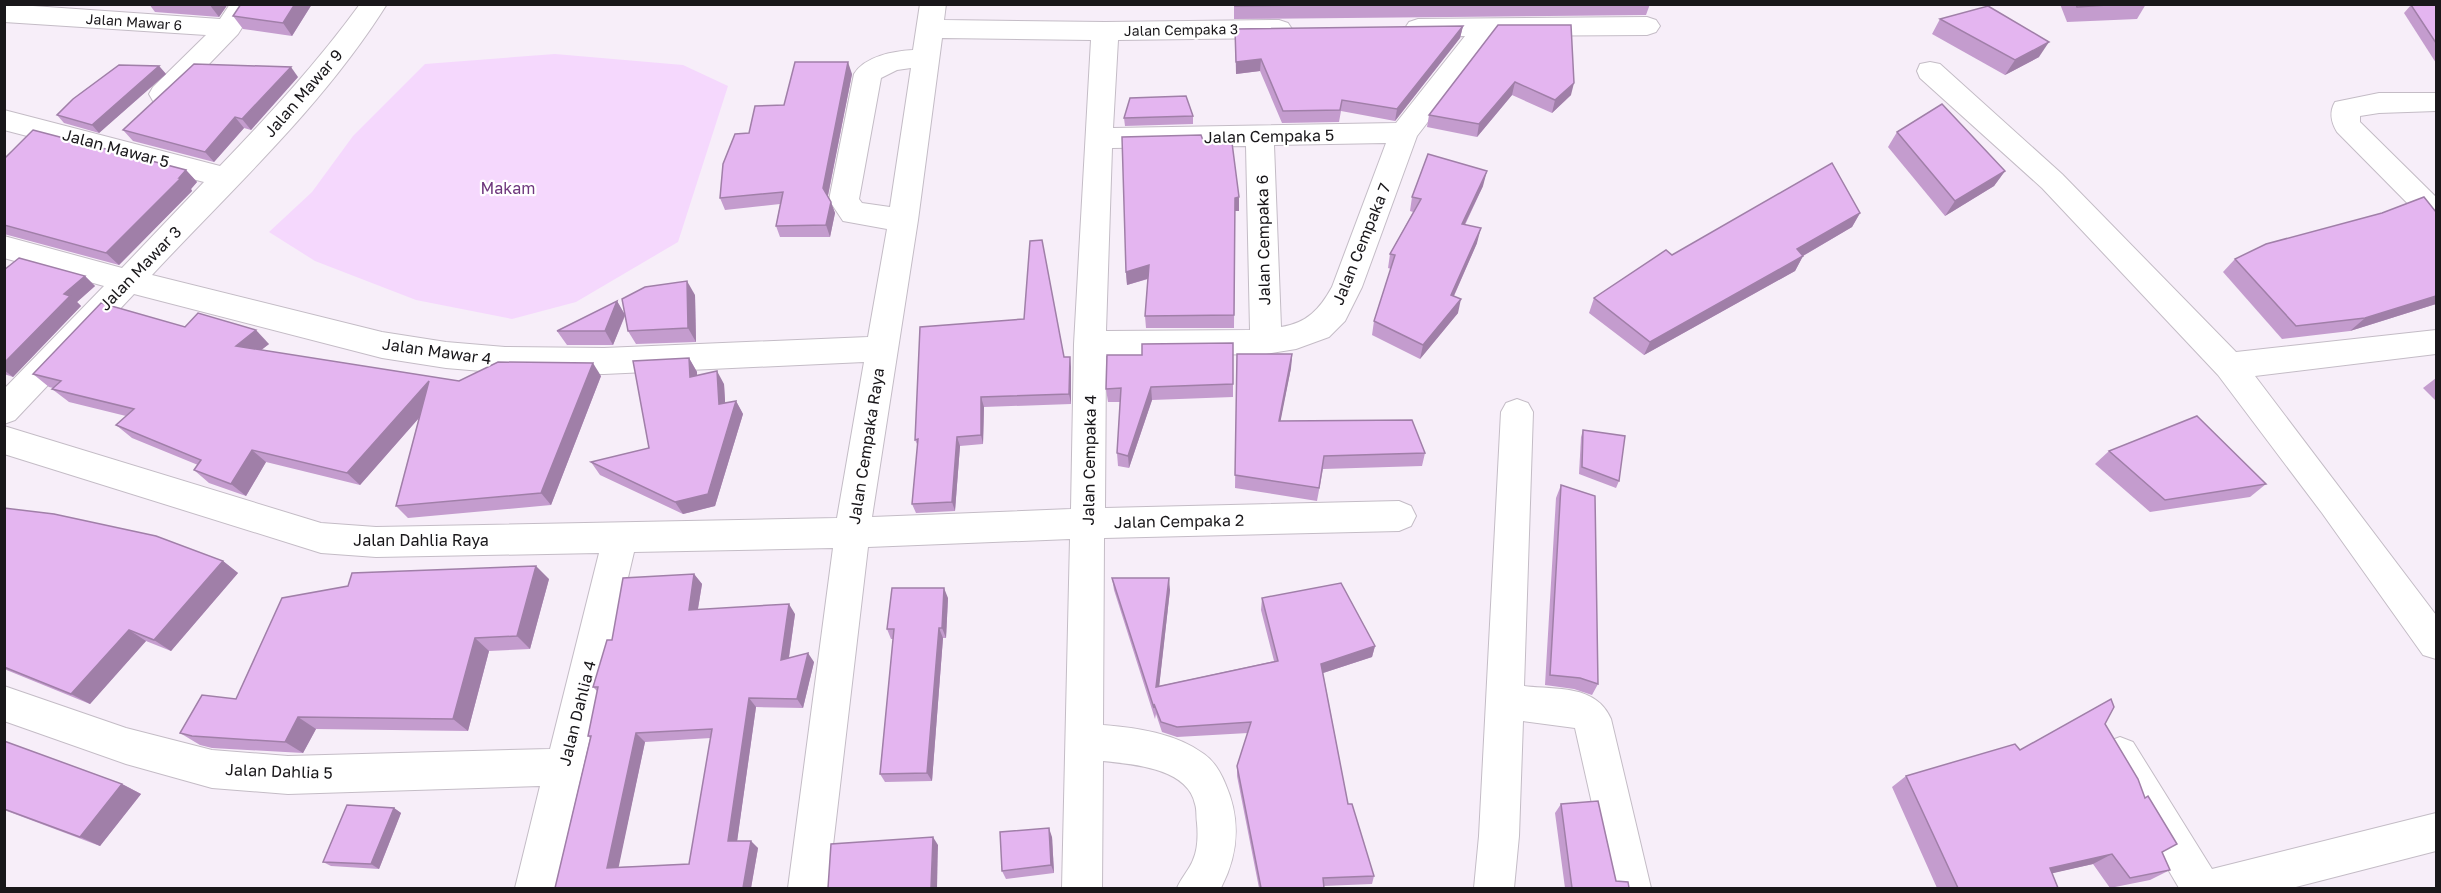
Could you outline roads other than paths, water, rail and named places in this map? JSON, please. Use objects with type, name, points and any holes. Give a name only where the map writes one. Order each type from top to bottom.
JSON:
[{"type":"street","points":[[125,129],[187,74],[229,28],[244,4]]},
{"type":"street","name":"Jalan Mawar 9","points":[[227,178],[335,58],[374,4]]},
{"type":"street","name":"Jalan Mawar 6","points":[[4,13],[140,13],[229,28]]},
{"type":"street","points":[[1392,28],[1647,26]]},
{"type":"street","name":"Jalan Cempaka 7","points":[[1090,344],[1266,342],[1296,337],[1318,328],[1334,312],[1347,287],[1404,133],[1487,27]]},
{"type":"street","name":"Jalan Cempaka 3","points":[[903,220],[853,213],[844,201],[868,74],[885,63],[897,59],[930,30],[1308,29]]},
{"type":"street","name":"Jalan Cempaka Raya","points":[[808,888],[852,533],[903,220],[930,30]]},
{"type":"street","name":"Jalan Cempaka 4","points":[[1082,888],[1090,344],[1098,138],[1105,31]]},
{"type":"street","points":[[1930,71],[2052,182],[2229,366],[2334,503],[2436,643]]},
{"type":"street","points":[[2436,102],[2379,103],[2345,109],[2347,125],[2436,214]]},
{"type":"street","name":"Jalan Mawar 5","points":[[4,120],[125,129],[227,178]]},
{"type":"street","name":"Jalan Cempaka 5","points":[[1098,138],[1404,133]]},
{"type":"street","name":"Jalan Cempaka 6","points":[[1260,137],[1266,342]]},
{"type":"street","name":"Jalan Mawar 3","points":[[4,411],[227,178]]},
{"type":"street","name":"Jalan Mawar 4","points":[[4,247],[382,345],[446,355],[505,360],[604,362],[882,349]]},
{"type":"street","points":[[2229,366],[2436,342]]},
{"type":"street","points":[[1494,888],[1499,836],[1517,412]]},
{"type":"street","name":"Jalan Dahlia Raya","points":[[4,440],[321,538],[376,542],[852,533]]},
{"type":"street","name":"Jalan Cempaka 2","points":[[852,533],[1088,523],[1399,516]]},
{"type":"street","name":"Jalan Dahlia 4","points":[[535,888],[620,537]]},
{"type":"street","points":[[1505,702],[1582,710],[1592,719],[1632,888]]},
{"type":"street","name":"Jalan Dahlia 5","points":[[4,703],[126,746],[212,769],[288,775],[564,767]]},
{"type":"street","points":[[2108,735],[2201,888]]},
{"type":"street","points":[[1084,742],[1138,746],[1171,754],[1203,775],[1218,821],[1217,848],[1207,877],[1197,888]]},
{"type":"street","points":[[2216,888],[2436,832]]},
{"type":"park label","name":"Makam","points":[[508,188]]}]
